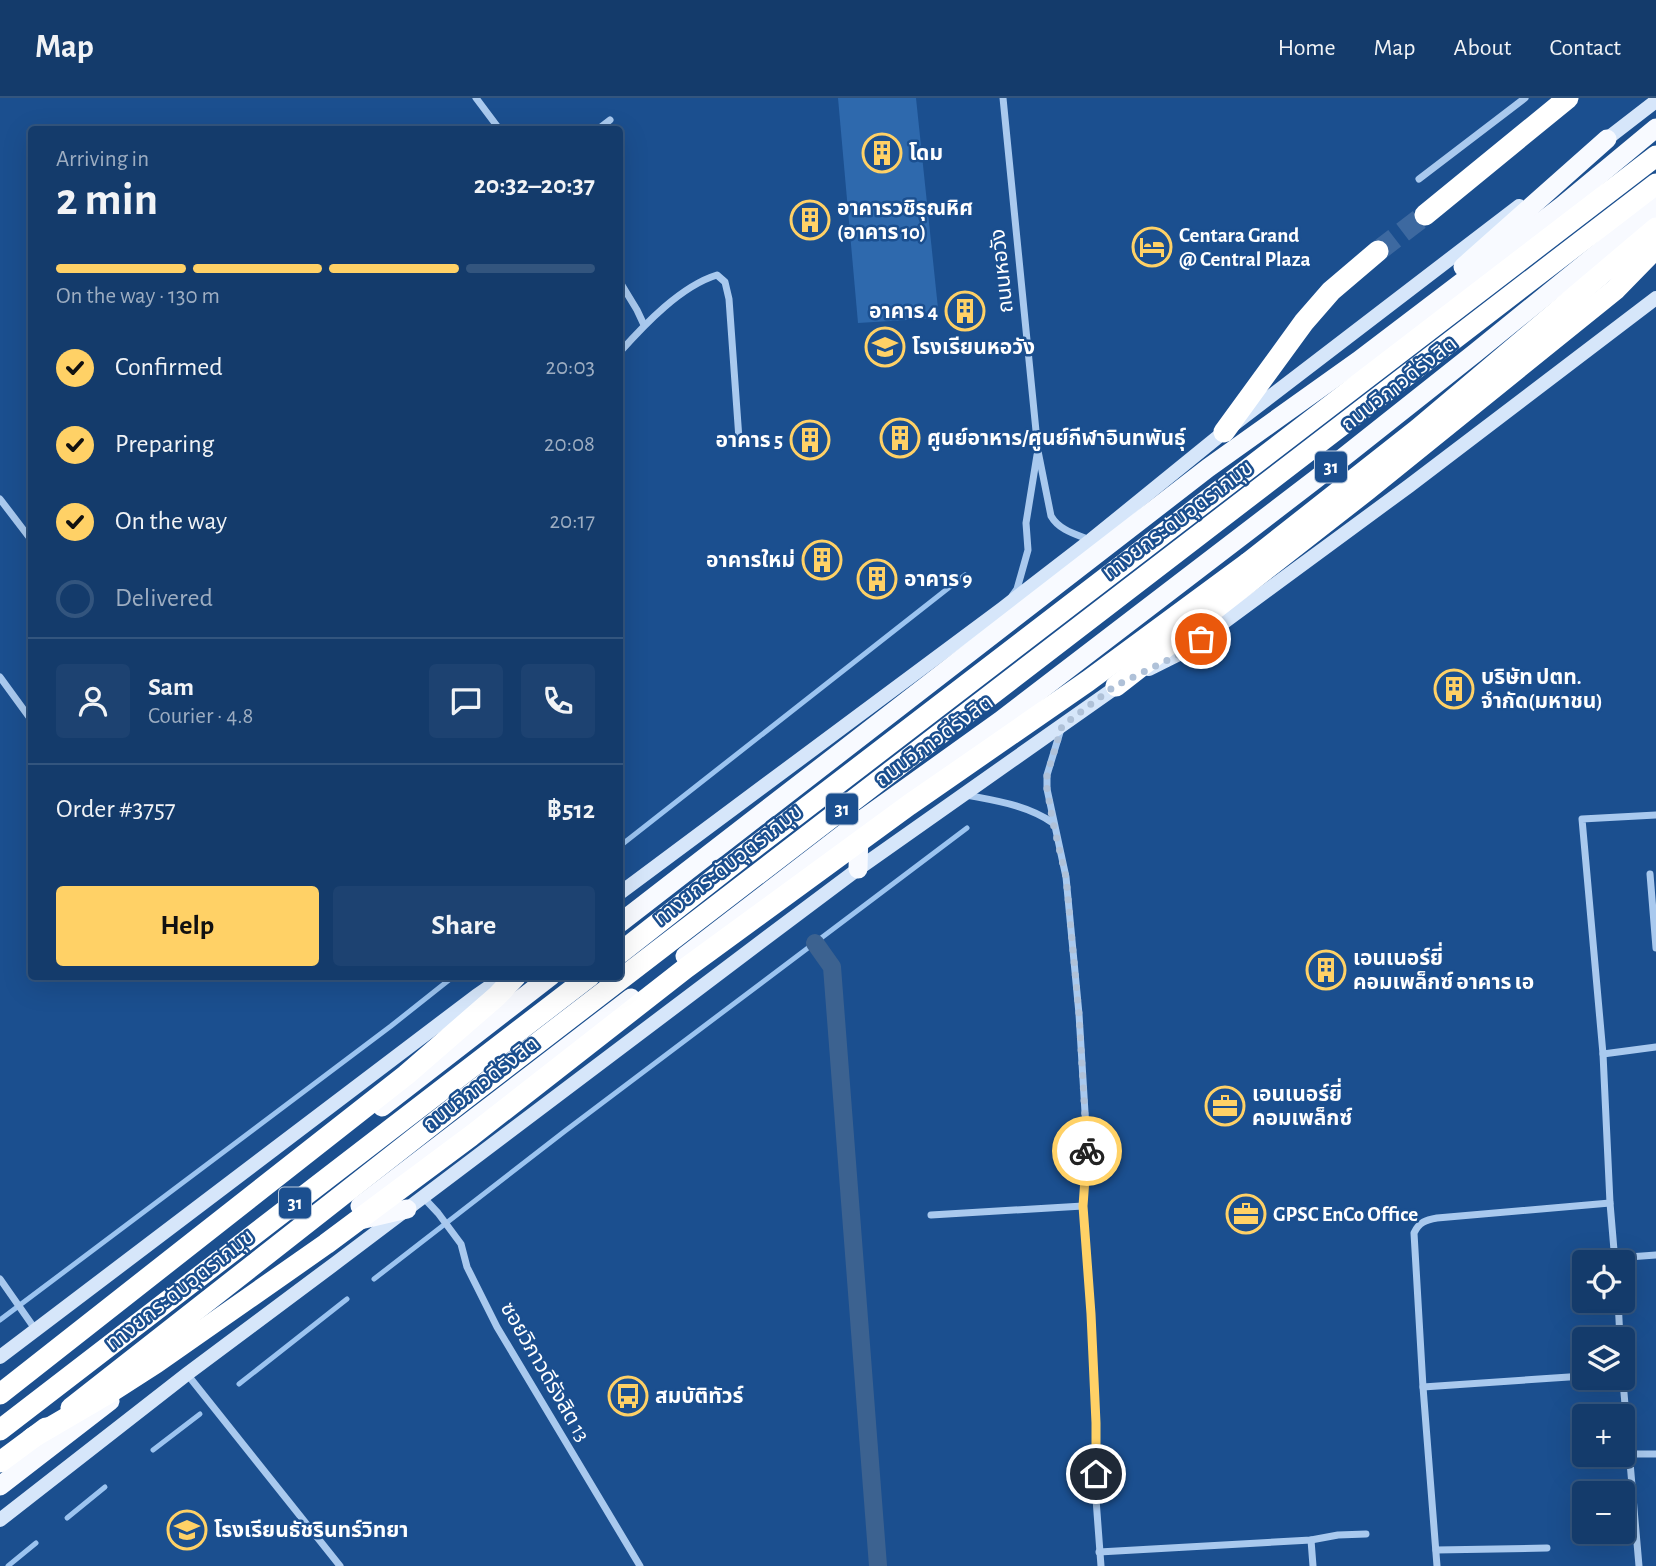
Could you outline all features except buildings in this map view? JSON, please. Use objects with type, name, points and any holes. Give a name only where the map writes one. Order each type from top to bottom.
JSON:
[{"type":"highway","points":[[1425,215],[1569,98]]},
{"type":"highway","name":"ถนนวิภาวดีรังสิต","points":[[623,921],[1208,468],[1358,361],[1562,206],[1656,128]]},
{"type":"highway","points":[[1358,361],[1607,139]]},
{"type":"highway","name":"ทางยกระดับอุตราภิมุข","points":[[623,951],[1656,156]]},
{"type":"highway","name":"ทางยกระดับอุตราภิมุข","points":[[623,977],[1656,184]]},
{"type":"highway","name":"ถนนวิภาวดีรังสิต","points":[[0,1486],[859,822],[1000,721],[1295,495],[1656,206]]},
{"type":"highway","points":[[1626,231],[1656,215]]},
{"type":"highway","points":[[32,1438],[156,1363],[326,1244],[471,1136],[686,968],[909,805],[1088,681],[1248,563],[1419,429],[1656,228]]},
{"type":"highway","points":[[1115,686],[1366,491],[1616,289],[1656,248]]},
{"type":"highway","points":[[1224,432],[1313,311],[1331,291],[1378,251]]},
{"type":"highway","points":[[858,869],[859,822]]},
{"type":"highway","points":[[0,1394],[406,1075],[512,980]]},
{"type":"highway","name":"ถนนวิภาวดีรังสิต","points":[[0,1404],[546,980]]},
{"type":"highway","name":"ทางยกระดับอุตราภิมุข","points":[[0,1430],[585,980]]},
{"type":"highway","name":"ทางยกระดับอุตราภิมุข","points":[[0,1462],[620,980]]},
{"type":"highway","points":[[335,1225],[415,1203]]},
{"type":"main road","points":[[623,891],[1003,608],[1224,432],[1656,101]]},
{"type":"main road","points":[[0,1520],[187,1374],[858,869],[1115,686],[1180,654],[1201,639],[1409,486],[1656,298]]},
{"type":"main road","points":[[0,1357],[499,980]]},
{"type":"street","points":[[476,98],[497,126]]},
{"type":"street","name":"ถนนหอวัง","points":[[1003,98],[1038,451],[1054,522],[1061,528],[1091,540]]},
{"type":"street","points":[[1419,179],[1525,98]]},
{"type":"street","points":[[602,126],[610,120]]},
{"type":"street","points":[[623,349],[644,325],[691,287],[717,275],[725,282],[729,299],[739,439]]},
{"type":"street","points":[[623,286],[644,325]]},
{"type":"street","points":[[1003,608],[1017,589],[1026,559],[1026,523],[1038,451]]},
{"type":"street","points":[[0,499],[28,536]]},
{"type":"street","points":[[0,518],[9,511]]},
{"type":"street","points":[[0,677],[28,716]]},
{"type":"street","points":[[1062,726],[1047,775],[1047,789],[1066,877],[1079,1014],[1087,1145],[1083,1206],[1091,1314],[1096,1499],[1101,1566]]},
{"type":"street","points":[[966,794],[1017,805],[1041,814],[1053,823]]},
{"type":"street","points":[[1614,1250],[1603,1054],[1582,820],[1656,815]]},
{"type":"street","points":[[1650,874],[1656,948]]},
{"type":"street","points":[[1603,1054],[1656,1048]]},
{"type":"street","name":"ซอยวิภาวดีรังสิต 13","points":[[415,1203],[438,1213],[461,1244],[467,1267],[497,1327],[640,1566]]},
{"type":"street","points":[[1437,1566],[1414,1233],[1424,1221],[1437,1218],[1610,1203]]},
{"type":"street","points":[[931,1215],[1083,1206]]},
{"type":"street","points":[[1635,1258],[1656,1255]]},
{"type":"street","points":[[0,1279],[35,1329]]},
{"type":"street","points":[[187,1374],[340,1566]]},
{"type":"street","points":[[1423,1387],[1572,1377]]},
{"type":"street","points":[[1635,1454],[1656,1454]]},
{"type":"street","points":[[1631,1467],[1639,1566]]},
{"type":"street","points":[[1100,1552],[1311,1540],[1366,1534]]},
{"type":"street","points":[[1311,1540],[1313,1566]]},
{"type":"street","points":[[1436,1550],[1547,1548]]},
{"type":"shaded area","points":[[838,98],[916,98],[939,318],[858,323]]},
{"type":"waterway","points":[[623,844],[965,575]]},
{"type":"waterway","points":[[374,1279],[565,1131],[967,828]]},
{"type":"waterway","points":[[815,943],[832,967],[878,1566]]},
{"type":"waterway","points":[[0,1320],[449,980]]},
{"type":"waterway","points":[[239,1384],[347,1299]]},
{"type":"waterway","points":[[153,1450],[200,1414]]},
{"type":"waterway","points":[[67,1518],[105,1487]]},
{"type":"waterway","points":[[8,1566],[36,1543]]},
{"type":"tunnel","points":[[1378,251],[1425,215]]},
{"type":"way so far","points":[[1087,1151],[1079,1014],[1066,877],[1053,823],[1047,775],[1062,726],[1115,686],[1180,654],[1201,639]]},
{"type":"place","name":"โดม","points":[[882,153]]},
{"type":"place","name":"อาคารวชิรุณหิศ (อาคาร 10)","points":[[810,220]]},
{"type":"place","name":"Centara Grand @ Central Plaza","points":[[1152,247]]},
{"type":"place","name":"อาคาร 4","points":[[965,311]]},
{"type":"place","name":"โรงเรียนหอวัง","points":[[885,347]]},
{"type":"place","name":"ศูนย์อาหาร/ศูนย์กีฬาอินทพันธุ์","points":[[900,438]]},
{"type":"place","name":"อาคาร 5","points":[[810,440]]},
{"type":"place","name":"อาคารใหม่","points":[[822,560]]},
{"type":"place","name":"อาคาร 9","points":[[877,579]]},
{"type":"place","name":"บริษัท ปตท. จำกัด(มหาชน)","points":[[1454,689]]},
{"type":"place","name":"เอนเนอร์ยี่ คอมเพล็กซ์ อาคาร เอ","points":[[1326,970]]},
{"type":"place","name":"เอนเนอร์ยี่ คอมเพล็กซ์","points":[[1225,1106]]},
{"type":"place","name":"GPSC EnCo Office","points":[[1246,1214]]},
{"type":"place","name":"สมบัติทัวร์","points":[[628,1396]]},
{"type":"place","name":"โรงเรียนธัชรินทร์วิทยา","points":[[187,1530]]},
{"type":"route","points":[[1087,1151],[1083,1206],[1091,1314],[1096,1474]]}]
